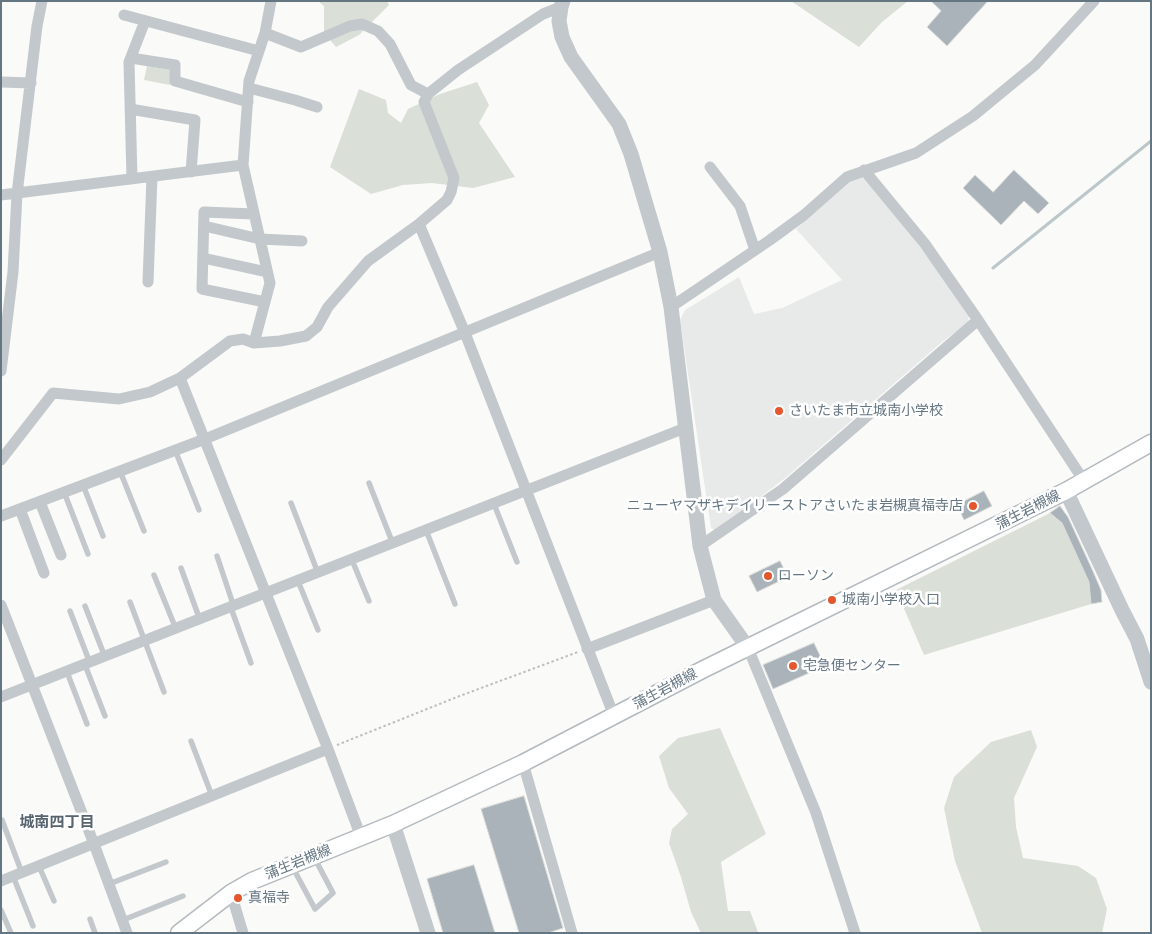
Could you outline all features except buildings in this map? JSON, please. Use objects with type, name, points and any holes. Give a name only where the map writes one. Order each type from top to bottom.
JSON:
[{"type":"main road","name":"蒲生岩槻線","points":[[179,933],[231,893],[252,881],[393,824],[523,762],[704,669],[1066,491],[1151,444]]},
{"type":"street","points":[[1,371],[7,272],[31,83],[36,26],[42,1]]},
{"type":"street","points":[[254,342],[270,283],[243,165],[249,80],[265,33],[270,1]]},
{"type":"street","points":[[670,307],[804,215],[847,177],[916,153],[973,116],[1035,65],[1094,1]]},
{"type":"street","points":[[1,460],[53,393],[119,399],[150,392],[180,378],[230,341],[243,339],[254,342],[280,342],[306,336],[317,326],[328,307],[368,261],[419,224],[447,200],[454,178],[424,102],[428,94],[458,70],[543,14],[562,4]]},
{"type":"street","points":[[562,4],[559,21],[562,37],[571,56],[618,124],[625,138],[660,252],[670,307],[700,546],[714,600],[748,648],[816,813],[855,933]]},
{"type":"street","points":[[124,15],[259,51]]},
{"type":"street","points":[[132,179],[129,62],[145,21]]},
{"type":"street","points":[[265,33],[301,47],[350,26],[362,24],[378,31],[390,44],[410,85],[428,94]]},
{"type":"street","points":[[131,58],[175,65],[176,81],[248,102]]},
{"type":"street","points":[[1,82],[31,83]]},
{"type":"street","points":[[249,88],[317,107]]},
{"type":"street","points":[[130,109],[195,120],[191,172]]},
{"type":"street","points":[[1,195],[243,165]]},
{"type":"street","points":[[710,167],[740,206],[755,250]]},
{"type":"street","points":[[864,170],[926,244],[1084,481]]},
{"type":"street","points":[[148,282],[152,177]]},
{"type":"street","points":[[254,214],[204,212],[202,289],[265,302]]},
{"type":"street","points":[[419,224],[465,333],[614,716]]},
{"type":"street","points":[[204,226],[260,239],[302,241]]},
{"type":"street","points":[[1,516],[205,439],[660,252]]},
{"type":"street","points":[[203,258],[267,272]]},
{"type":"street","points":[[700,546],[784,489],[978,320]]},
{"type":"street","points":[[180,378],[328,749],[361,837]]},
{"type":"street","points":[[1,698],[685,428]]},
{"type":"street","points":[[1066,491],[1137,639],[1151,682]]},
{"type":"street","points":[[40,502],[61,554]]},
{"type":"street","points":[[20,509],[44,572]]},
{"type":"street","points":[[587,649],[714,600]]},
{"type":"street","points":[[1,606],[127,933]]},
{"type":"street","points":[[1,881],[328,749]]},
{"type":"street","points":[[523,762],[572,933]]},
{"type":"street","points":[[393,824],[428,933]]},
{"type":"street","points":[[231,893],[243,933]]},
{"type":"lane","points":[[175,450],[199,510]]},
{"type":"lane","points":[[120,471],[144,531]]},
{"type":"lane","points":[[369,483],[393,544]]},
{"type":"lane","points":[[83,485],[103,536]]},
{"type":"lane","points":[[64,492],[88,554]]},
{"type":"lane","points":[[290,503],[318,573]]},
{"type":"lane","points":[[494,504],[517,562]]},
{"type":"lane","points":[[426,530],[455,604]]},
{"type":"lane","points":[[216,556],[251,663]]},
{"type":"lane","points":[[352,560],[368,601]]},
{"type":"lane","points":[[181,568],[200,620]]},
{"type":"lane","points":[[154,575],[176,629]]},
{"type":"lane","points":[[298,581],[318,630]]},
{"type":"lane","points":[[130,602],[164,692]]},
{"type":"lane","points":[[85,606],[105,657]]},
{"type":"lane","points":[[70,611],[105,716]]},
{"type":"lane","points":[[67,672],[87,724]]},
{"type":"lane","points":[[191,741],[212,796]]},
{"type":"lane","points":[[2,820],[33,926]]},
{"type":"lane","points":[[291,864],[315,909],[333,893],[313,856]]},
{"type":"lane","points":[[109,884],[166,862]]},
{"type":"lane","points":[[39,866],[54,902]]},
{"type":"lane","points":[[123,920],[183,896]]},
{"type":"lane","points":[[1,910],[10,933]]},
{"type":"lane","points":[[90,919],[95,933]]},
{"type":"path","points":[[328,749],[457,697],[587,649]]},
{"type":"shaded area","points":[[318,1],[387,1],[389,5],[359,35],[336,47],[324,33],[324,6]]},
{"type":"shaded area","points":[[791,1],[908,1],[882,22],[859,47]]},
{"type":"shaded area","points":[[147,66],[172,70],[170,85],[144,80]]},
{"type":"shaded area","points":[[477,82],[489,105],[479,123],[515,177],[473,188],[432,183],[403,185],[371,194],[330,167],[359,89],[386,100],[388,113],[401,123],[408,109],[440,94]]},
{"type":"shaded area","name":"さいたま市立城南小学校","points":[[862,178],[868,180],[944,278],[969,316],[968,323],[942,342],[784,479],[716,531],[711,528],[680,320],[685,310],[739,277],[754,314],[782,308],[842,280],[796,229],[847,179]]},
{"type":"shaded area","points":[[1050,513],[1062,523],[1089,582],[1091,604],[924,655],[896,590]]},
{"type":"shaded area","points":[[720,728],[766,834],[721,862],[728,911],[750,911],[757,933],[701,933],[691,912],[669,843],[672,829],[688,814],[669,788],[659,756],[678,738]]},
{"type":"shaded area","points":[[1031,730],[1037,747],[1014,798],[1016,827],[1023,858],[1078,866],[1096,878],[1107,909],[1102,933],[982,933],[955,861],[944,808],[954,777],[991,742]]},
{"type":"waterway","points":[[993,268],[1151,141]]},
{"type":"place","name":"さいたま市立城南小学校","points":[[779,411]]},
{"type":"place","name":"ニューヤマザキデイリーストアさいたま岩槻真福寺店","points":[[973,506]]},
{"type":"place","name":"ローソン","points":[[768,576]]},
{"type":"place","name":"城南小学校入口","points":[[832,600]]},
{"type":"place","name":"宅急便センター","points":[[793,666]]},
{"type":"place","name":"真福寺","points":[[238,898]]},
{"type":"district","name":"城南四丁目","points":[[57,822]]}]
